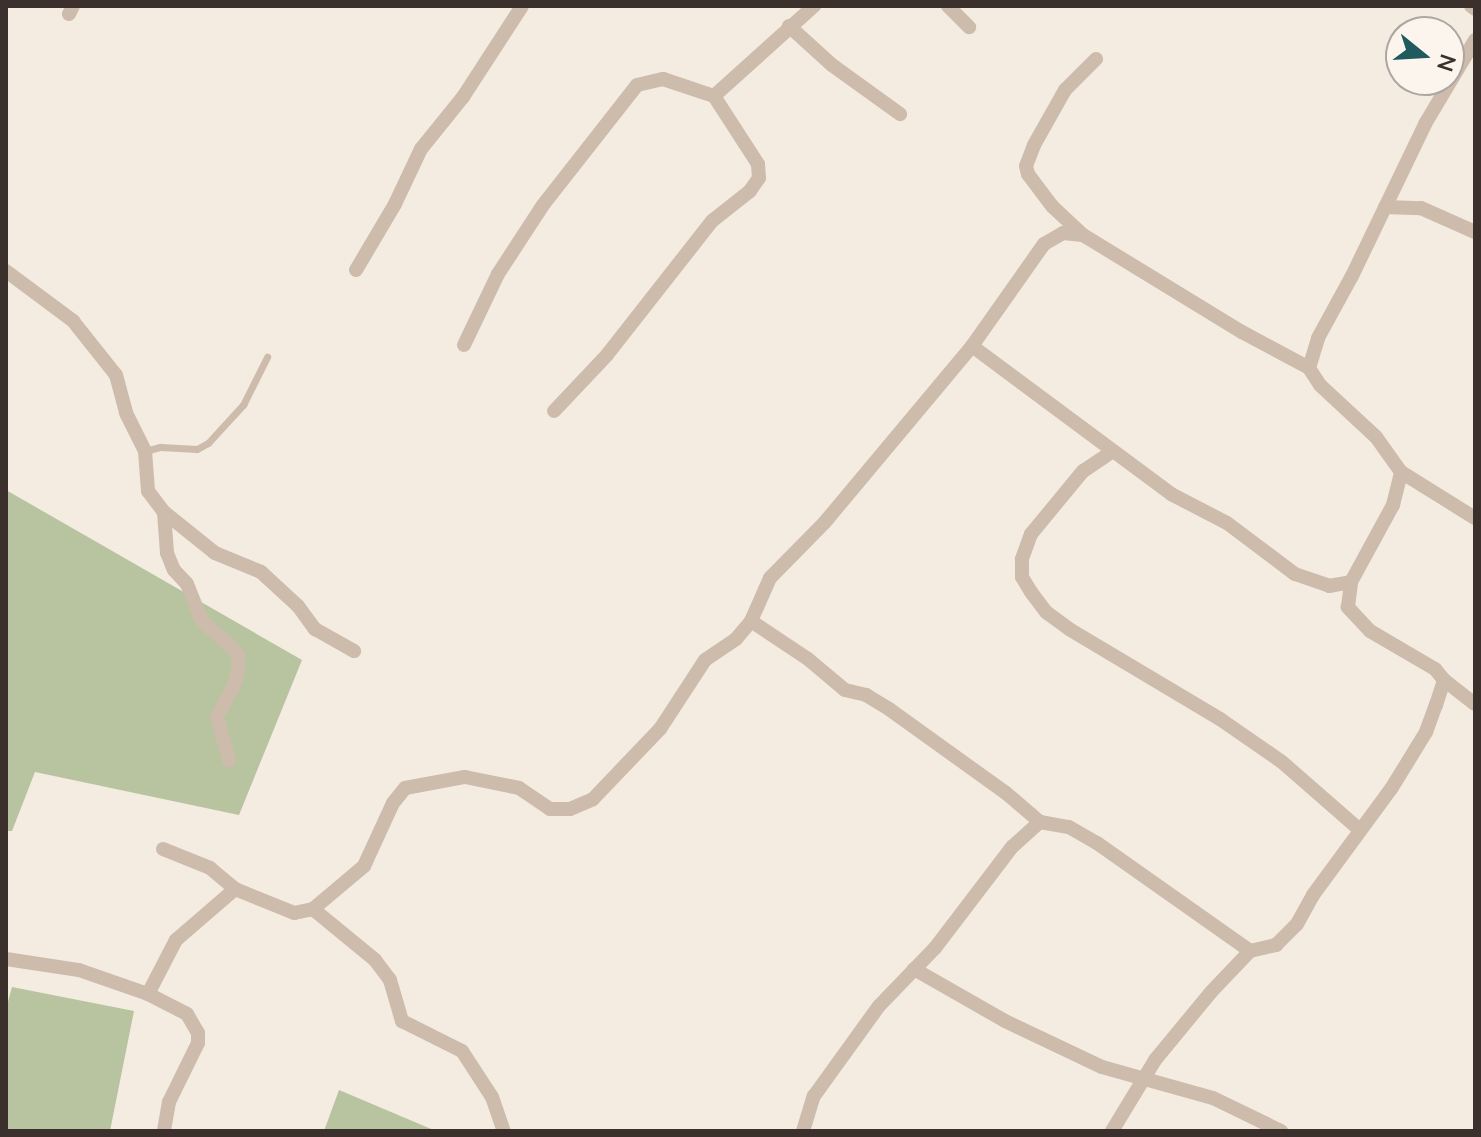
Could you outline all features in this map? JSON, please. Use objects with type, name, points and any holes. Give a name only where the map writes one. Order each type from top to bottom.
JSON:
[{"type":"street","points":[[356,270],[395,204],[421,149],[463,97],[522,6]]},
{"type":"street","points":[[714,96],[814,6]]},
{"type":"street","points":[[948,6],[969,27]]},
{"type":"street","points":[[789,26],[832,65],[900,114]]},
{"type":"street","points":[[1309,368],[1318,338],[1425,124],[1475,40]]},
{"type":"street","points":[[1096,59],[1065,90],[1034,145],[1026,166],[1028,174],[1052,206],[1083,235],[1242,332],[1309,368],[1320,385],[1376,437],[1401,472],[1475,518]]},
{"type":"street","points":[[464,345],[498,274],[535,217],[637,85],[663,79],[714,96],[758,164],[759,178],[750,191],[712,221],[607,355],[554,411]]},
{"type":"street","points":[[1385,207],[1421,208],[1475,232]]},
{"type":"street","points":[[163,849],[210,868],[235,889],[294,913],[313,909],[364,866],[393,803],[405,788],[465,777],[519,788],[550,809],[570,809],[593,799],[660,729],[705,660],[736,639],[751,621],[770,578],[825,522],[972,346],[1044,244],[1063,233],[1083,235]]},
{"type":"street","points":[[6,271],[73,321],[116,375],[126,413],[145,451],[148,491],[164,512],[215,553],[261,572],[298,606],[315,629],[354,651]]},
{"type":"street","points":[[972,346],[1171,494],[1227,523],[1295,574],[1329,586],[1351,582]]},
{"type":"street","points":[[1113,451],[1083,471],[1031,534],[1022,559],[1022,577],[1031,592],[1046,612],[1069,629],[1220,719],[1282,762],[1360,830]]},
{"type":"street","points":[[1401,472],[1393,505],[1351,582],[1348,607],[1370,631],[1435,669],[1475,704]]},
{"type":"street","points":[[164,512],[167,553],[174,570],[187,584],[202,621],[235,650],[239,658],[236,681],[217,717],[229,760]]},
{"type":"street","points":[[751,621],[808,659],[845,690],[866,695],[889,709],[1006,793],[1040,822],[1069,827],[1097,843],[1250,951]]},
{"type":"street","points":[[1112,1131],[1144,1079],[1192,1015],[1250,951],[1276,945],[1289,935],[1426,732],[1444,680]]},
{"type":"street","points":[[803,1131],[814,1096],[879,1006],[935,948],[1012,847],[1040,822]]},
{"type":"street","points":[[148,994],[176,940],[235,889]]},
{"type":"street","points":[[313,909],[375,960],[394,989],[402,1021],[462,1051],[492,1097],[504,1131]]},
{"type":"street","points":[[6,959],[79,970],[148,994],[187,1014],[198,1033],[194,1058],[169,1102],[164,1131]]},
{"type":"street","points":[[914,969],[1005,1021],[1102,1067],[1213,1098],[1281,1131]]},
{"type":"lane","points":[[145,451],[160,447],[197,449],[208,443],[243,405],[267,357]]},
{"type":"green space","points":[[6,490],[302,660],[239,815],[35,772],[12,831],[6,831]]},
{"type":"green space","points":[[12,987],[134,1011],[110,1131],[6,1131],[6,1009]]},
{"type":"green space","points":[[339,1090],[436,1131],[324,1131]]}]
